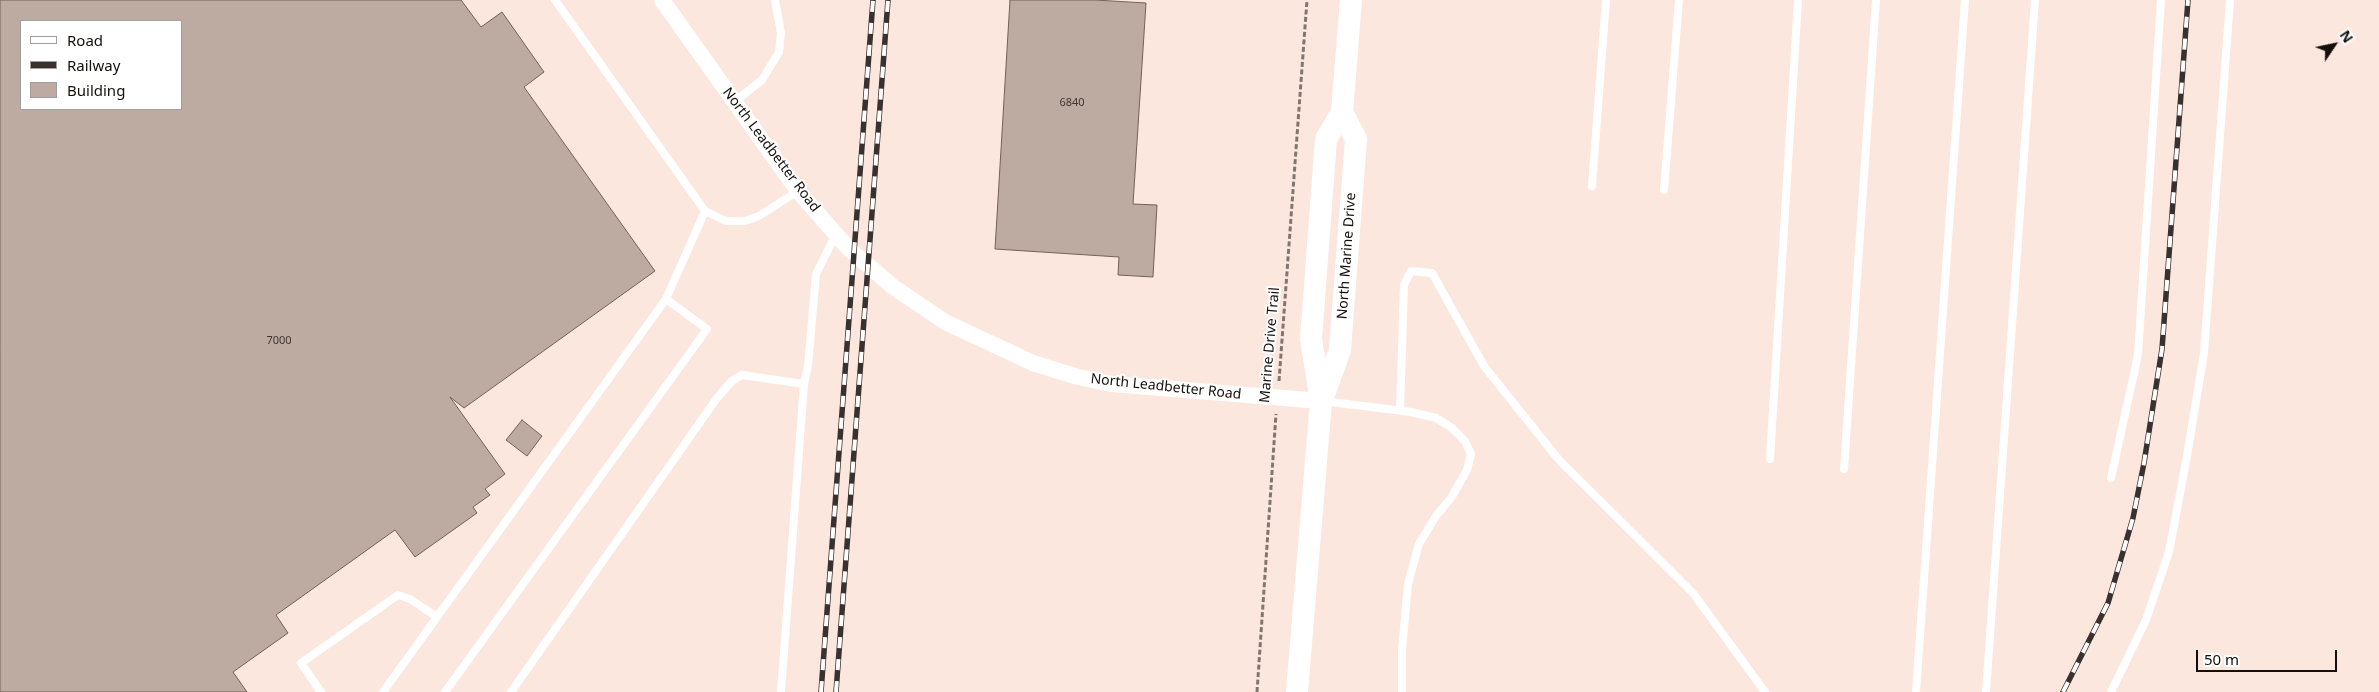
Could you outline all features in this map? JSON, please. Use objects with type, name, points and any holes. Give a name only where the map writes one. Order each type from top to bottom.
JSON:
[{"type":"main road","name":"North Marine Drive","points":[[1297,692],[1321,401],[1311,339],[1326,139],[1342,112],[1350,0]]},
{"type":"main road","name":"North Marine Drive","points":[[1321,401],[1340,350],[1356,139],[1342,112]]},
{"type":"street","name":"North Leadbetter Road","points":[[662,0],[798,191],[848,248],[892,286],[945,322],[1033,363],[1078,377],[1112,384],[1321,401]]},
{"type":"lane","points":[[555,0],[705,211],[726,221],[744,221],[759,216],[798,191]]},
{"type":"lane","points":[[734,102],[762,80],[779,52],[781,33],[775,0]]},
{"type":"lane","points":[[1592,186],[1606,0]]},
{"type":"lane","points":[[1664,190],[1679,0]]},
{"type":"lane","points":[[1770,459],[1798,0]]},
{"type":"lane","points":[[1844,469],[1876,0]]},
{"type":"lane","points":[[1916,692],[1965,0]]},
{"type":"lane","points":[[1986,692],[2036,0]]},
{"type":"lane","points":[[2111,478],[2138,355],[2161,0]]},
{"type":"lane","points":[[2110,692],[2146,620],[2169,552],[2187,456],[2204,354],[2230,0]]},
{"type":"lane","points":[[383,692],[666,299],[705,211]]},
{"type":"lane","points":[[781,692],[804,384],[808,366],[816,274],[836,234]]},
{"type":"lane","points":[[1400,410],[1404,285],[1411,271],[1432,273],[1484,366],[1496,382],[1559,460],[1693,593],[1735,648],[1765,692]]},
{"type":"lane","points":[[446,692],[707,329],[666,299]]},
{"type":"lane","points":[[511,692],[717,398],[732,381],[742,375],[804,384]]},
{"type":"lane","points":[[1321,401],[1400,410],[1436,418],[1452,428],[1465,440],[1471,454],[1467,470],[1451,498],[1436,516],[1419,544],[1408,584],[1402,650],[1402,692]]},
{"type":"lane","points":[[321,692],[301,663],[398,595],[410,599],[437,617]]},
{"type":"path","name":"Marine Drive Trail","points":[[1257,692],[1277,397],[1308,0]]},
{"type":"building","points":[[0,0],[461,0],[481,27],[502,12],[544,72],[524,87],[655,271],[464,408],[450,397],[505,474],[485,489],[490,495],[473,507],[477,513],[415,557],[395,530],[276,615],[288,633],[233,672],[247,692],[0,692]]},
{"type":"building","points":[[1010,0],[1095,0],[1146,3],[1133,204],[1157,205],[1153,277],[1118,275],[1119,257],[995,249]]},
{"type":"building","points":[[522,420],[542,436],[527,456],[506,440]]},
{"type":"railway","points":[[821,692],[873,0]]},
{"type":"railway","points":[[836,692],[888,0]]},
{"type":"railway","points":[[2063,692],[2108,603],[2133,518],[2144,463],[2162,349],[2188,0]]}]
